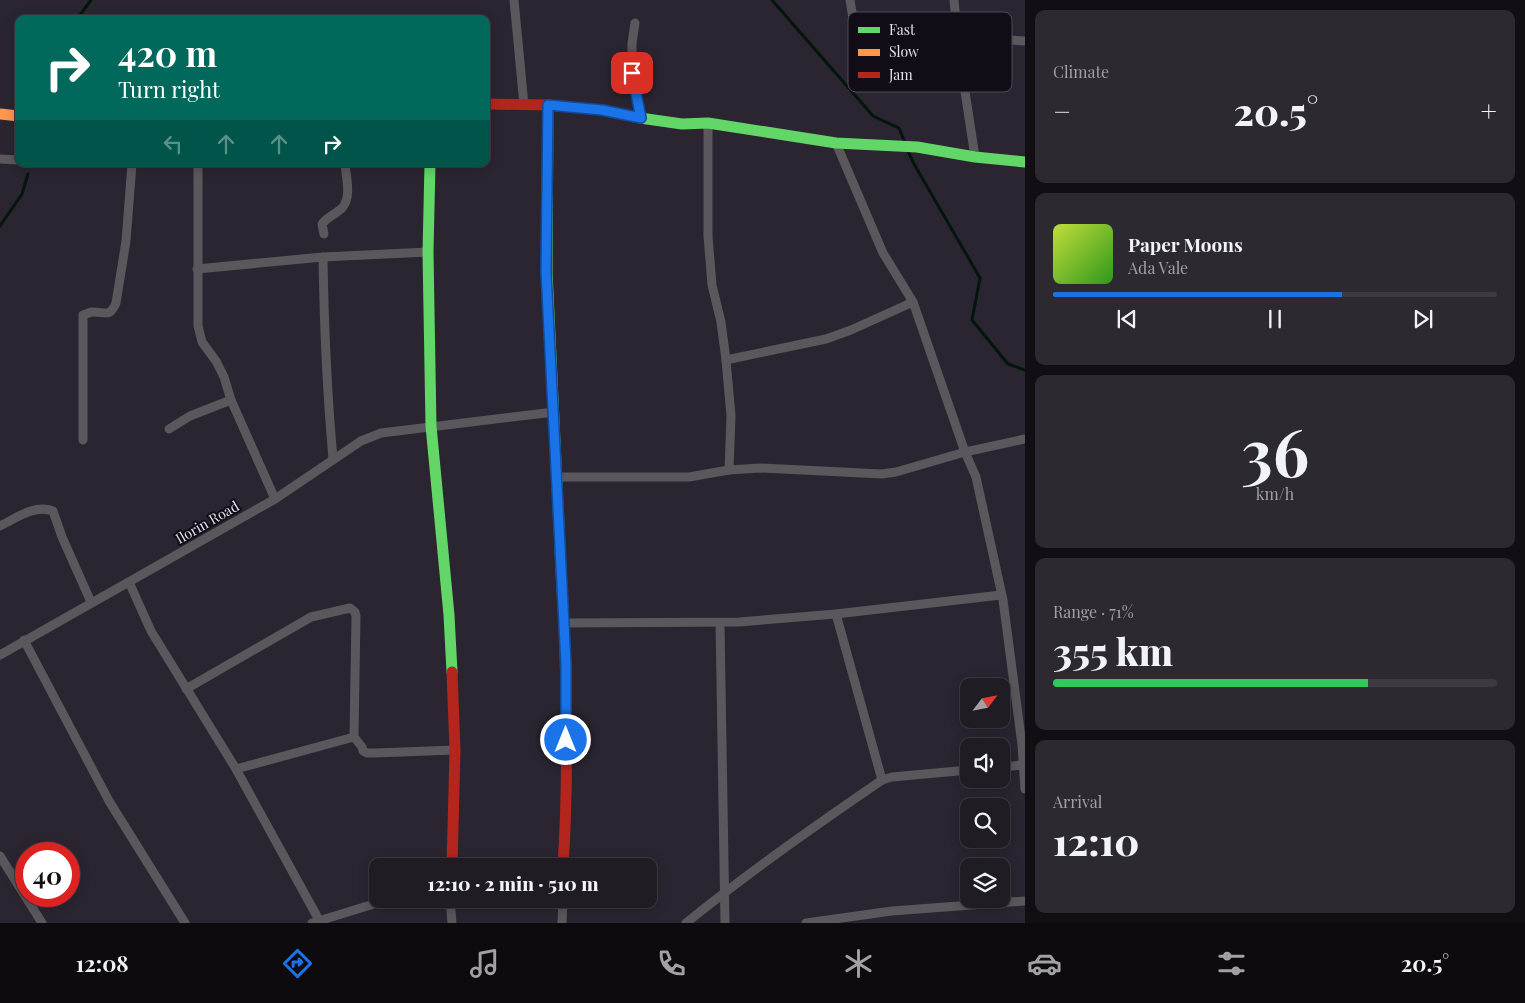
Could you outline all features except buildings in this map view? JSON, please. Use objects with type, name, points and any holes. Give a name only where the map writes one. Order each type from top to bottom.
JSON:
[{"type":"street","points":[[514,0],[524,105]]},
{"type":"street","points":[[635,23],[632,43],[632,73],[641,118]]},
{"type":"street","points":[[1012,40],[1025,41]]},
{"type":"street","points":[[965,92],[975,157]]},
{"type":"street","points":[[490,104],[548,105],[602,110],[682,124],[708,123],[836,143],[917,146],[975,157],[1025,162]]},
{"type":"street","points":[[548,105],[546,272],[566,664],[566,816],[563,858]]},
{"type":"street","points":[[0,114],[15,116]]},
{"type":"street","points":[[708,123],[708,236],[712,285],[721,322],[726,360],[731,416],[729,470]]},
{"type":"street","points":[[836,143],[883,253],[913,302],[965,452],[976,477],[1002,595],[1024,744],[1025,789]]},
{"type":"street","points":[[0,158],[15,160]]},
{"type":"street","points":[[83,440],[83,315],[92,312],[106,314],[112,311],[116,303],[126,241],[132,167]]},
{"type":"street","points":[[198,167],[198,326],[202,342],[216,361],[224,377],[230,400],[275,499]]},
{"type":"street","points":[[324,234],[322,224],[341,209],[347,197],[345,167]]},
{"type":"street","points":[[430,167],[428,252],[431,426],[449,615],[455,750],[452,858]]},
{"type":"street","points":[[197,269],[323,257],[428,252]]},
{"type":"street","points":[[323,257],[324,332],[333,459]]},
{"type":"street","points":[[726,360],[826,339],[851,330],[913,302]]},
{"type":"street","points":[[169,429],[190,416],[230,400]]},
{"type":"street","name":"Ilorin Road","points":[[0,654],[275,499],[361,441],[381,433],[554,412]]},
{"type":"street","points":[[557,477],[689,477],[729,470],[760,468],[882,474],[896,472],[965,452],[1025,439]]},
{"type":"street","points":[[0,526],[30,510],[46,508],[54,511],[62,537],[91,602]]},
{"type":"street","points":[[129,582],[151,631],[236,769],[315,922],[369,905]]},
{"type":"street","points":[[564,622],[720,624],[836,614],[1002,595]]},
{"type":"street","points":[[186,689],[312,617],[350,608],[355,612],[356,616],[354,737],[363,750],[367,752],[455,750]]},
{"type":"street","points":[[836,614],[882,780]]},
{"type":"street","points":[[720,624],[725,923]]},
{"type":"street","points":[[24,640],[109,801],[185,923]]},
{"type":"street","points":[[236,769],[354,737]]},
{"type":"street","points":[[1010,766],[1023,765]]},
{"type":"street","points":[[686,923],[796,839],[882,780],[892,776],[960,771]]},
{"type":"street","points":[[0,856],[42,923]]},
{"type":"street","points":[[806,923],[892,912],[1025,901]]},
{"type":"street","points":[[451,908],[452,923]]},
{"type":"street","points":[[562,908],[562,923]]},
{"type":"waterway","points":[[80,15],[91,0]]},
{"type":"waterway","points":[[772,0],[848,87]]},
{"type":"waterway","points":[[852,92],[873,116],[899,128],[905,143]]},
{"type":"waterway","points":[[908,151],[980,278],[972,320],[1008,364],[1025,370]]},
{"type":"waterway","points":[[0,226],[22,194],[28,174]]},
{"type":"traffic: fast","points":[[548,105],[547,272],[562,590]]},
{"type":"traffic: fast","points":[[640,118],[682,124],[708,123],[836,143],[917,147],[975,157],[1025,162]]},
{"type":"traffic: fast","points":[[430,167],[428,252],[431,426],[449,615],[452,672]]},
{"type":"traffic: slow","points":[[0,114],[15,116]]},
{"type":"traffic: jam","points":[[490,104],[548,105],[602,110],[640,118]]},
{"type":"traffic: jam","points":[[562,590],[567,728],[563,858]]},
{"type":"traffic: jam","points":[[452,672],[455,750],[452,858]]},
{"type":"route","points":[[566,740],[566,664],[546,272],[548,105],[602,110],[641,118],[632,73]]}]
